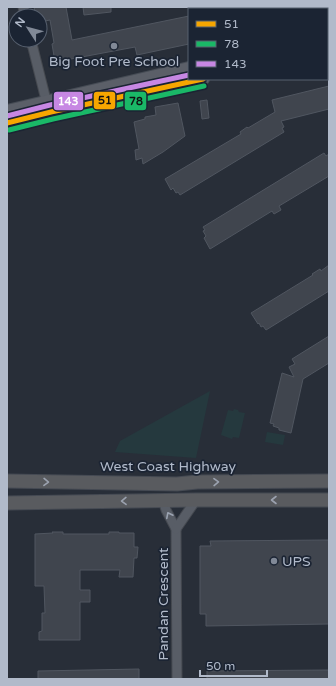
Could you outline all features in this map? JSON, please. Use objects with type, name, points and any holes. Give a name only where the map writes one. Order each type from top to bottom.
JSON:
[{"type":"highway","name":"West Coast Highway","points":[[7,481],[177,484],[197,482],[329,481]]},
{"type":"highway","points":[[7,502],[329,500]]},
{"type":"main road","points":[[7,123],[49,107],[188,68]]},
{"type":"main road","points":[[176,71],[180,77],[180,84]]},
{"type":"main road","points":[[7,111],[49,107],[198,80]]},
{"type":"street","points":[[33,48],[49,107]]},
{"type":"street","name":"Pandan Crescent","points":[[163,500],[166,510],[176,529],[177,679]]},
{"type":"street","name":"Pandan Crescent","points":[[176,529],[196,500]]},
{"type":"green space","points":[[210,391],[196,458],[115,452],[120,441]]},
{"type":"green space","points":[[234,409],[245,413],[239,438],[233,437],[232,439],[221,435],[228,410],[233,411]]},
{"type":"green space","points":[[267,432],[285,435],[283,445],[265,442]]},
{"type":"building","points":[[34,7],[66,7],[72,40],[188,16],[188,44],[137,55],[135,47],[55,62],[52,44],[54,43],[50,20],[48,20],[48,8]]},
{"type":"building","points":[[83,7],[111,7],[111,12],[84,15]]},
{"type":"building","points":[[329,86],[329,109],[281,121],[284,127],[282,128],[284,132],[180,195],[178,192],[176,193],[173,188],[171,190],[165,179],[241,134],[240,132],[247,127],[248,128],[275,112],[272,100]]},
{"type":"building","points":[[207,100],[209,118],[202,119],[200,101]]},
{"type":"building","points":[[178,103],[185,136],[143,164],[142,158],[136,160],[135,150],[139,149],[134,122],[145,119],[145,117],[156,115],[155,107]]},
{"type":"building","points":[[324,153],[326,156],[329,154],[329,176],[279,206],[281,210],[274,214],[272,211],[210,249],[204,238],[206,236],[203,231],[205,230],[203,227]]},
{"type":"building","points":[[329,265],[329,291],[266,330],[263,326],[261,327],[259,323],[258,324],[251,313],[313,275],[312,274],[320,269],[321,271]]},
{"type":"building","points":[[329,336],[329,363],[303,379],[291,433],[279,430],[279,428],[273,426],[274,424],[270,423],[282,373],[294,377],[289,367],[295,364],[292,359]]},
{"type":"building","points":[[52,532],[63,532],[63,534],[109,534],[109,532],[134,533],[134,547],[138,547],[137,558],[134,558],[133,577],[119,577],[120,570],[80,570],[80,590],[90,590],[90,602],[80,602],[80,640],[39,640],[39,632],[42,631],[42,613],[45,613],[44,586],[35,586],[35,534],[53,533]]},
{"type":"building","points":[[329,540],[329,624],[206,626],[206,614],[200,614],[200,546],[211,546],[210,541]]},
{"type":"building","points":[[139,669],[139,679],[38,679],[38,671]]},
{"type":"building","points":[[329,670],[329,679],[207,679],[207,671]]},
{"type":"transit line","name":"143","points":[[7,116],[50,105],[188,75]]},
{"type":"transit line","name":"51","points":[[7,123],[198,80]]},
{"type":"transit line","name":"78","points":[[9,130],[204,86]]},
{"type":"place","name":"Big Foot Pre School","points":[[114,46]]},
{"type":"place","name":"UPS","points":[[274,561]]}]
